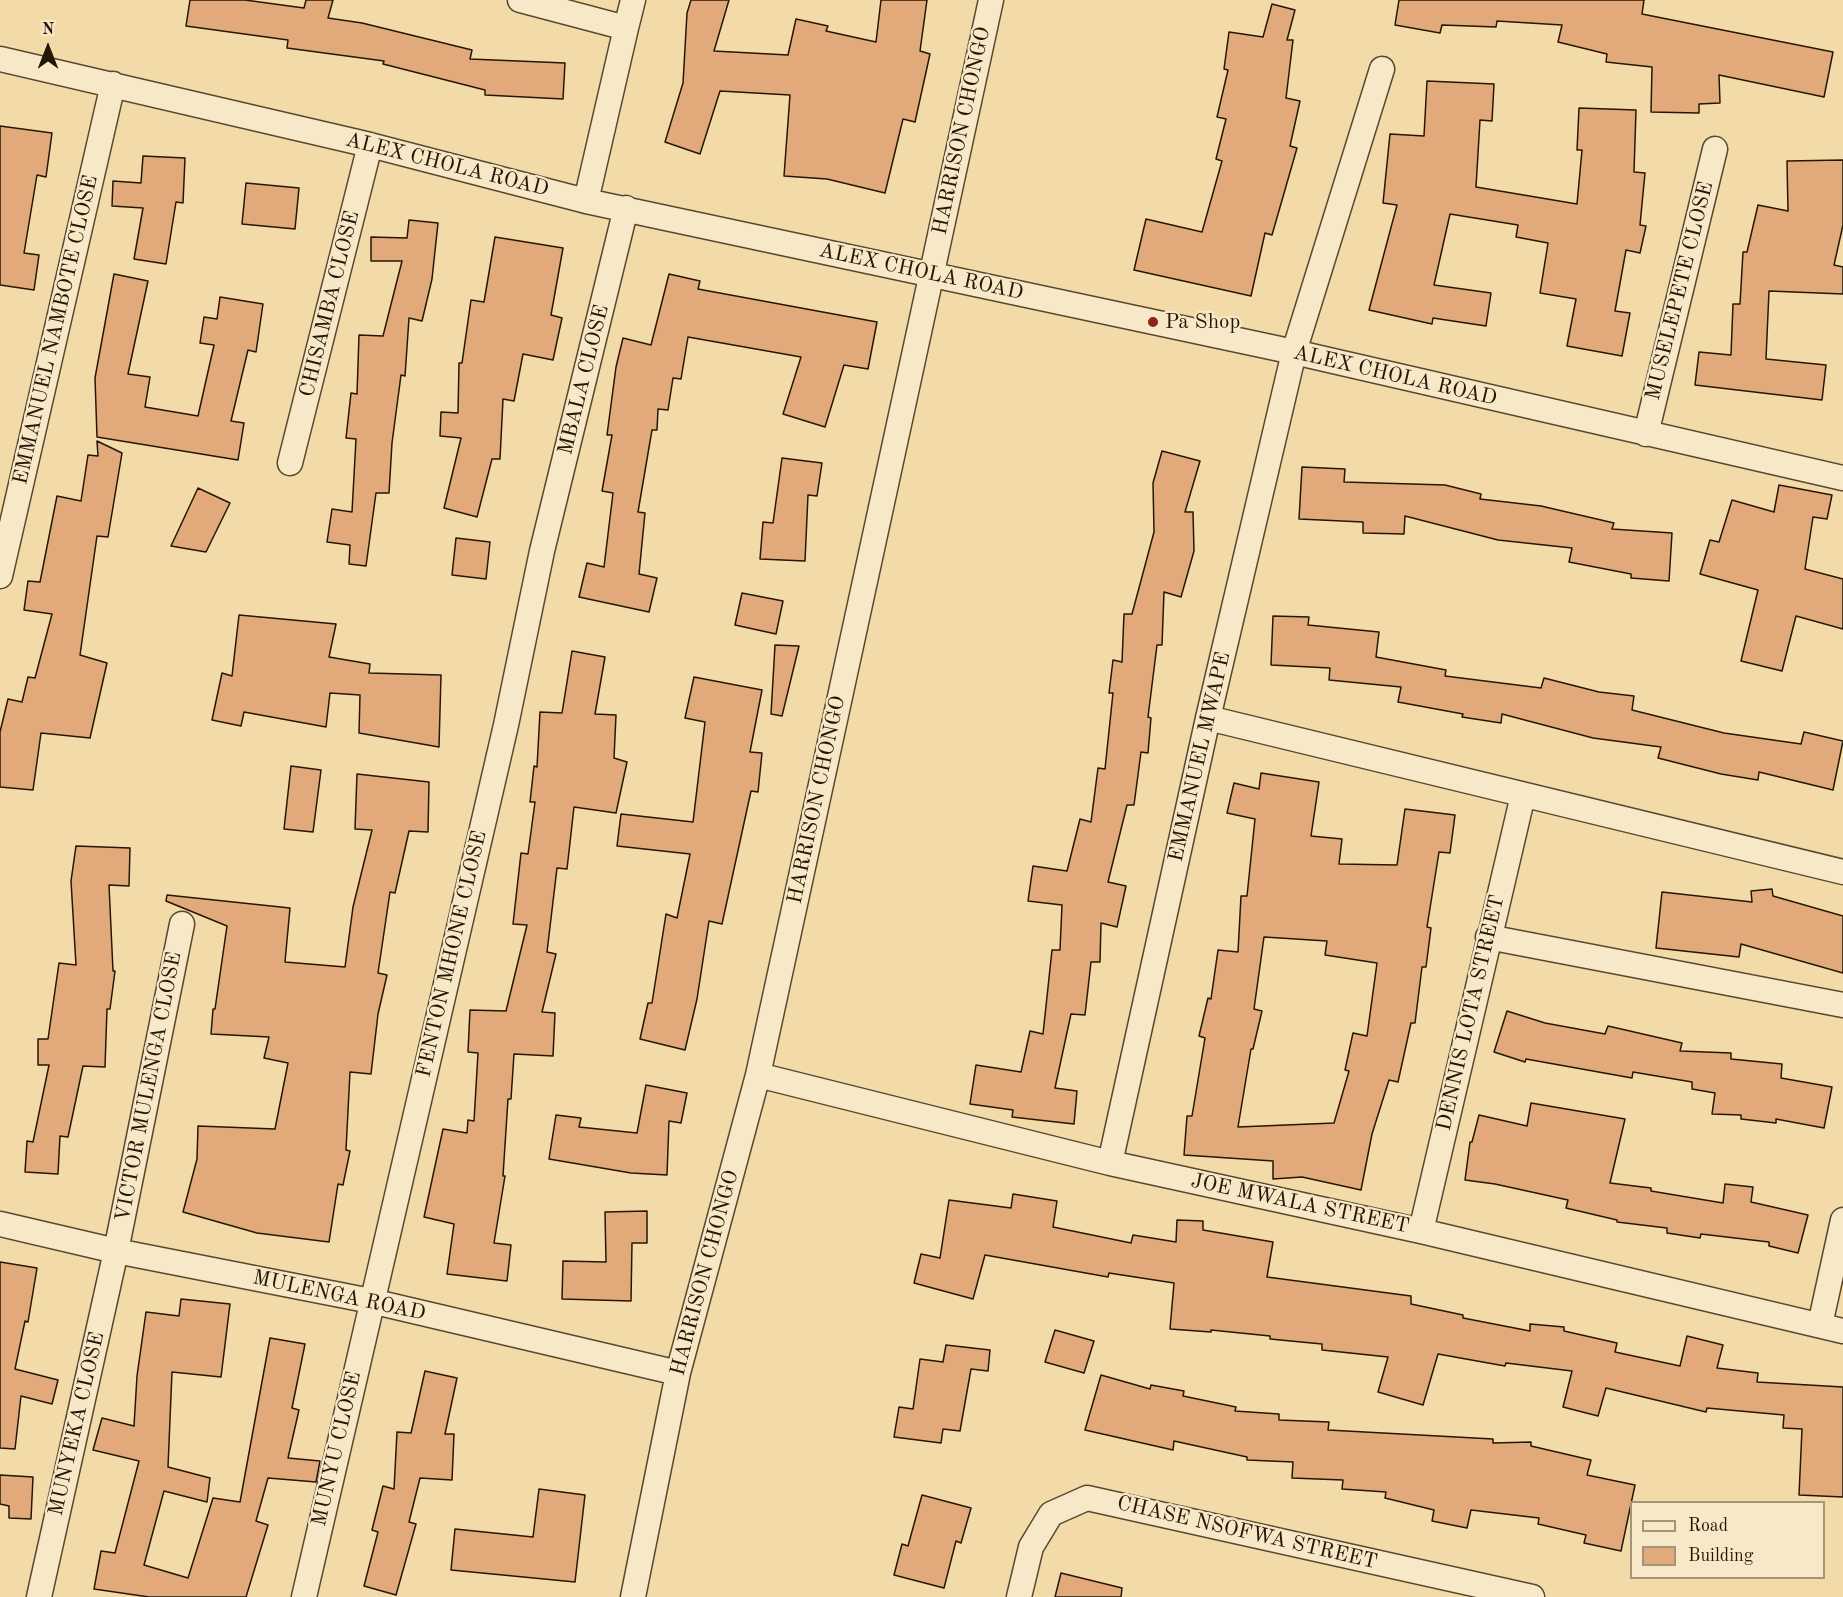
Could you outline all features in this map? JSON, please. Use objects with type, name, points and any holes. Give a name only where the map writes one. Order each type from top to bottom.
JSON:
[{"type":"street","points":[[520,0],[626,28]]},
{"type":"street","points":[[586,201],[633,0]]},
{"type":"street","name":"HARRISON CHONGO","points":[[633,1597],[678,1374],[758,1075],[991,0]]},
{"type":"street","name":"ALEX CHOLA ROAD","points":[[0,59],[370,145],[586,201],[1294,352],[1843,478]]},
{"type":"street","name":"EMMANUEL MWAPE","points":[[1110,1163],[1208,718],[1294,352],[1382,69]]},
{"type":"street","name":"EMMANUEL NAMBOTE CLOSE","points":[[0,576],[112,84]]},
{"type":"street","name":"CHISAMBA CLOSE","points":[[290,463],[370,145]]},
{"type":"street","name":"MUSELEPETE CLOSE","points":[[1646,434],[1714,149]]},
{"type":"street","name":"MBALA CLOSE","points":[[531,605],[542,551],[626,208]]},
{"type":"street","name":"FENTON MHONE CLOSE","points":[[371,1301],[531,605]]},
{"type":"street","points":[[1208,718],[1843,872]]},
{"type":"street","name":"DENNIS LOTA STREET","points":[[1422,1231],[1488,936],[1523,795]]},
{"type":"street","name":"VICTOR MULENGA CLOSE","points":[[116,1251],[182,924]]},
{"type":"street","points":[[1488,936],[1843,1005]]},
{"type":"street","name":"JOE MWALA STREET","points":[[758,1075],[1110,1163],[1422,1231],[1843,1331]]},
{"type":"street","points":[[1820,1325],[1843,1220]]},
{"type":"street","name":"MULENGA ROAD","points":[[0,1224],[116,1251],[371,1301],[678,1374]]},
{"type":"street","name":"MUNYEKA CLOSE","points":[[39,1597],[116,1251]]},
{"type":"street","name":"MUNYU CLOSE","points":[[303,1597],[371,1301]]},
{"type":"street","name":"CHASE NSOFWA STREET","points":[[1019,1597],[1031,1547],[1051,1514],[1087,1498],[1532,1597]]},
{"type":"building","points":[[190,0],[245,0],[304,8],[306,0],[333,0],[328,18],[362,23],[472,50],[470,59],[565,63],[563,99],[485,95],[485,90],[383,64],[384,61],[287,48],[288,40],[186,26]]},
{"type":"building","points":[[691,0],[729,0],[714,51],[788,55],[796,19],[828,26],[826,31],[876,42],[881,0],[927,0],[920,51],[930,54],[915,122],[903,119],[885,193],[827,179],[784,176],[790,95],[720,91],[700,154],[665,142],[683,83],[687,13]]},
{"type":"building","points":[[1399,0],[1644,0],[1642,14],[1833,52],[1824,97],[1719,75],[1720,103],[1699,104],[1699,113],[1651,112],[1652,67],[1606,62],[1607,54],[1558,42],[1562,25],[1497,21],[1496,27],[1442,25],[1440,33],[1395,25]]},
{"type":"building","points":[[1272,4],[1295,10],[1287,40],[1293,40],[1286,98],[1300,101],[1290,146],[1297,148],[1272,235],[1265,233],[1251,296],[1134,270],[1146,219],[1202,232],[1222,161],[1216,159],[1226,119],[1217,117],[1228,70],[1224,69],[1229,32],[1263,37]]},
{"type":"building","points":[[1427,81],[1494,84],[1492,121],[1480,120],[1476,187],[1577,204],[1582,150],[1577,150],[1579,108],[1636,110],[1634,172],[1645,173],[1640,225],[1646,226],[1640,253],[1626,250],[1615,311],[1630,313],[1622,356],[1567,346],[1576,299],[1540,293],[1548,243],[1516,237],[1518,225],[1450,214],[1434,285],[1491,293],[1486,326],[1433,318],[1432,324],[1369,310],[1397,205],[1383,203],[1390,134],[1424,136]]},
{"type":"building","points":[[0,126],[52,133],[46,177],[37,175],[24,253],[39,255],[34,290],[0,285]]},
{"type":"building","points":[[143,156],[185,158],[183,203],[176,202],[166,264],[134,259],[143,208],[112,206],[113,181],[141,183]]},
{"type":"building","points":[[1843,160],[1843,225],[1834,265],[1843,267],[1843,294],[1769,291],[1766,359],[1826,365],[1822,400],[1695,385],[1699,352],[1731,355],[1733,304],[1740,304],[1743,252],[1747,252],[1758,205],[1788,211],[1787,161]]},
{"type":"building","points":[[246,183],[299,188],[295,229],[242,224]]},
{"type":"building","points":[[409,220],[438,223],[432,279],[422,321],[409,318],[405,376],[401,375],[392,443],[389,493],[376,493],[366,566],[349,564],[350,545],[327,542],[332,509],[352,512],[356,439],[346,438],[351,393],[357,394],[359,335],[383,336],[402,261],[371,261],[371,237],[407,238]]},
{"type":"building","points":[[495,237],[563,248],[551,315],[562,318],[553,360],[523,354],[514,401],[503,399],[500,459],[492,459],[477,517],[444,508],[461,438],[440,436],[441,412],[458,413],[459,363],[462,363],[471,300],[484,302]]},
{"type":"building","points":[[114,274],[148,281],[128,374],[150,377],[145,407],[198,416],[214,345],[200,343],[204,317],[217,319],[220,297],[263,304],[256,352],[248,350],[231,421],[244,423],[238,460],[97,437],[95,378]]},
{"type":"building","points":[[669,274],[700,281],[698,289],[877,322],[868,369],[844,365],[825,427],[783,414],[801,357],[688,337],[681,379],[673,378],[668,410],[658,409],[657,430],[652,430],[638,512],[645,513],[639,574],[657,578],[649,612],[579,597],[587,563],[604,567],[613,493],[602,491],[612,435],[607,435],[616,367],[623,338],[651,345]]},
{"type":"building","points":[[97,441],[122,453],[108,537],[97,536],[80,655],[107,663],[90,738],[41,733],[33,790],[0,787],[0,732],[8,699],[22,702],[28,677],[35,678],[52,614],[24,610],[28,581],[40,582],[57,496],[81,501],[88,455],[98,456]]},
{"type":"building","points":[[1162,451],[1200,461],[1185,512],[1193,512],[1194,551],[1181,597],[1164,592],[1162,645],[1157,645],[1148,717],[1151,718],[1148,753],[1141,752],[1134,805],[1127,805],[1108,882],[1126,886],[1117,927],[1101,923],[1100,962],[1091,962],[1085,1015],[1071,1014],[1055,1088],[1077,1091],[1074,1124],[1012,1117],[1013,1110],[970,1104],[976,1065],[1021,1072],[1030,1031],[1043,1034],[1052,950],[1060,950],[1062,905],[1028,901],[1033,866],[1067,871],[1080,819],[1091,822],[1098,768],[1105,769],[1113,693],[1109,693],[1113,660],[1122,662],[1124,614],[1132,614],[1154,532],[1153,483]]},
{"type":"building","points":[[782,458],[822,463],[817,496],[808,495],[805,561],[760,559],[763,522],[773,523]]},
{"type":"building","points":[[1302,467],[1345,469],[1344,482],[1445,485],[1481,494],[1480,499],[1541,506],[1614,523],[1612,529],[1672,533],[1669,581],[1631,578],[1631,574],[1569,562],[1572,548],[1498,540],[1405,516],[1404,534],[1363,533],[1363,522],[1299,519]]},
{"type":"building","points":[[1779,485],[1832,495],[1827,519],[1813,517],[1805,569],[1843,579],[1843,629],[1796,616],[1782,671],[1741,661],[1758,590],[1700,574],[1710,540],[1719,542],[1732,500],[1774,512]]},
{"type":"building","points":[[198,488],[230,503],[206,552],[171,546]]},
{"type":"building","points":[[456,538],[490,542],[486,579],[452,575]]},
{"type":"building","points":[[742,593],[783,601],[776,634],[735,625]]},
{"type":"building","points":[[239,615],[336,624],[329,657],[370,664],[369,673],[441,675],[439,747],[359,733],[360,695],[330,693],[326,727],[244,712],[241,726],[212,720],[222,673],[232,676]]},
{"type":"building","points":[[1273,616],[1309,617],[1308,625],[1379,632],[1376,657],[1446,670],[1445,676],[1541,688],[1544,678],[1599,692],[1634,696],[1632,710],[1724,733],[1801,744],[1804,732],[1843,741],[1833,790],[1759,772],[1758,780],[1721,774],[1658,758],[1661,747],[1593,738],[1502,714],[1501,723],[1462,717],[1463,714],[1398,702],[1401,687],[1329,680],[1330,668],[1271,665]]},
{"type":"building","points":[[775,645],[799,646],[782,716],[771,714]]},
{"type":"building","points":[[572,651],[605,657],[595,714],[616,715],[614,758],[627,762],[616,813],[574,807],[567,869],[557,868],[547,952],[556,954],[542,1012],[555,1013],[553,1056],[514,1054],[511,1099],[508,1099],[503,1176],[505,1176],[494,1243],[511,1245],[507,1281],[447,1274],[454,1224],[424,1217],[443,1129],[467,1133],[468,1120],[474,1121],[478,1053],[468,1052],[470,1010],[506,1011],[527,925],[513,924],[521,853],[528,854],[535,802],[530,802],[534,766],[537,767],[540,712],[562,713]]},
{"type":"building","points":[[694,677],[762,690],[750,752],[762,753],[758,792],[751,791],[722,924],[709,921],[697,999],[685,1050],[640,1039],[648,1003],[652,1003],[666,914],[677,918],[690,854],[617,846],[621,814],[693,822],[705,722],[685,718]]},
{"type":"building","points":[[291,766],[321,770],[313,832],[284,829]]},
{"type":"building","points":[[1261,773],[1319,782],[1311,836],[1342,839],[1339,864],[1397,865],[1405,809],[1455,815],[1450,853],[1439,852],[1427,927],[1431,928],[1426,967],[1422,967],[1415,1023],[1411,1023],[1398,1082],[1389,1080],[1372,1134],[1361,1190],[1302,1177],[1273,1179],[1273,1161],[1184,1155],[1187,1116],[1192,1116],[1205,1038],[1199,1036],[1208,998],[1211,999],[1218,950],[1238,952],[1241,896],[1247,896],[1255,819],[1227,813],[1234,783],[1259,789]],"holes":[[[1264,937],[1327,941],[1325,955],[1377,963],[1367,1036],[1353,1033],[1345,1070],[1349,1071],[1334,1123],[1238,1127],[1251,1049],[1253,1049],[1262,1011],[1254,1009]]]},
{"type":"building","points":[[357,774],[429,782],[428,832],[409,831],[395,893],[390,892],[378,973],[387,975],[378,1014],[371,1074],[350,1072],[346,1150],[350,1151],[343,1185],[338,1184],[329,1242],[257,1233],[183,1212],[197,1159],[198,1126],[275,1129],[288,1063],[264,1058],[269,1037],[211,1034],[227,926],[166,901],[167,895],[290,908],[285,962],[345,967],[353,907],[372,830],[355,829]]},
{"type":"building","points":[[76,846],[130,848],[129,886],[109,885],[113,971],[115,971],[110,1009],[107,1009],[105,1067],[83,1066],[68,1137],[60,1136],[58,1174],[25,1172],[27,1141],[33,1142],[49,1065],[38,1065],[38,1039],[48,1039],[59,963],[76,965],[71,881]]},
{"type":"building","points":[[1772,889],[1773,896],[1843,916],[1843,973],[1741,944],[1739,957],[1656,948],[1662,892],[1752,902],[1751,891]]},
{"type":"building","points":[[1507,1011],[1545,1023],[1605,1034],[1608,1026],[1682,1043],[1680,1051],[1731,1053],[1731,1059],[1782,1064],[1781,1078],[1832,1087],[1824,1128],[1776,1119],[1776,1123],[1741,1119],[1741,1115],[1712,1114],[1715,1093],[1692,1089],[1692,1082],[1633,1072],[1632,1078],[1526,1059],[1525,1062],[1494,1052]]},
{"type":"building","points":[[646,1085],[687,1093],[681,1123],[669,1121],[667,1175],[631,1173],[549,1159],[556,1115],[581,1118],[579,1127],[637,1133]]},
{"type":"building","points":[[1531,1103],[1625,1119],[1610,1183],[1651,1188],[1651,1191],[1723,1203],[1725,1184],[1753,1187],[1751,1202],[1808,1215],[1798,1253],[1769,1246],[1769,1242],[1701,1234],[1700,1238],[1667,1233],[1667,1228],[1617,1222],[1617,1220],[1566,1208],[1568,1200],[1465,1180],[1470,1142],[1472,1142],[1479,1115],[1527,1126]]},
{"type":"building","points":[[1013,1194],[1057,1201],[1053,1227],[1131,1243],[1133,1235],[1176,1242],[1177,1220],[1203,1221],[1203,1230],[1273,1242],[1267,1277],[1411,1296],[1411,1304],[1463,1315],[1463,1318],[1530,1331],[1530,1324],[1564,1327],[1564,1331],[1617,1343],[1615,1352],[1680,1366],[1687,1336],[1723,1345],[1717,1368],[1758,1373],[1757,1382],[1843,1387],[1843,1497],[1799,1495],[1802,1429],[1783,1428],[1784,1415],[1707,1408],[1706,1412],[1606,1388],[1598,1416],[1563,1407],[1572,1371],[1506,1363],[1505,1366],[1438,1354],[1423,1405],[1378,1392],[1388,1357],[1322,1350],[1322,1344],[1270,1339],[1270,1336],[1211,1330],[1211,1332],[1170,1329],[1174,1283],[1109,1273],[1108,1277],[985,1255],[973,1299],[914,1283],[921,1254],[940,1258],[949,1200],[1011,1208]]},
{"type":"building","points":[[647,1211],[647,1243],[632,1243],[631,1301],[562,1299],[563,1261],[606,1262],[605,1212]]},
{"type":"building","points":[[0,1262],[37,1268],[28,1322],[25,1321],[15,1369],[58,1380],[52,1404],[21,1396],[15,1449],[0,1448]]},
{"type":"building","points":[[181,1299],[230,1304],[221,1377],[172,1372],[168,1467],[210,1478],[207,1502],[164,1491],[144,1565],[188,1578],[213,1498],[240,1502],[270,1338],[305,1344],[292,1408],[299,1410],[288,1458],[320,1461],[316,1482],[268,1478],[256,1521],[268,1525],[246,1597],[149,1597],[94,1589],[101,1551],[115,1553],[139,1461],[93,1450],[102,1418],[134,1426],[137,1376],[146,1312],[179,1316]]},
{"type":"building","points":[[1055,1330],[1094,1341],[1084,1373],[1045,1362]]},
{"type":"building","points":[[946,1345],[990,1350],[988,1371],[971,1369],[960,1431],[943,1429],[941,1443],[894,1437],[899,1407],[913,1409],[920,1359],[943,1362]]},
{"type":"building","points":[[425,1371],[457,1378],[445,1434],[454,1434],[452,1480],[420,1478],[409,1522],[416,1524],[396,1595],[364,1586],[378,1532],[372,1530],[383,1486],[394,1489],[397,1432],[411,1433]]},
{"type":"building","points":[[1101,1375],[1150,1389],[1151,1385],[1184,1391],[1183,1396],[1236,1407],[1235,1411],[1279,1414],[1279,1420],[1329,1422],[1328,1430],[1493,1439],[1493,1443],[1531,1442],[1531,1446],[1591,1460],[1587,1475],[1635,1485],[1621,1551],[1584,1543],[1586,1535],[1538,1524],[1539,1518],[1471,1510],[1467,1528],[1432,1521],[1434,1510],[1385,1498],[1386,1492],[1342,1489],[1343,1480],[1292,1478],[1293,1462],[1247,1460],[1247,1457],[1174,1441],[1173,1450],[1085,1430]]},
{"type":"building","points":[[0,1475],[33,1477],[31,1519],[9,1518],[9,1506],[0,1504]]},
{"type":"building","points":[[539,1489],[585,1495],[575,1582],[451,1570],[455,1529],[533,1537]]},
{"type":"building","points":[[922,1495],[971,1508],[961,1543],[956,1541],[944,1588],[894,1575],[902,1544],[908,1546]]},
{"type":"building","points":[[1061,1573],[1122,1588],[1121,1597],[1055,1597]]},
{"type":"place","name":"Pa Shop","points":[[1153,322]]}]
